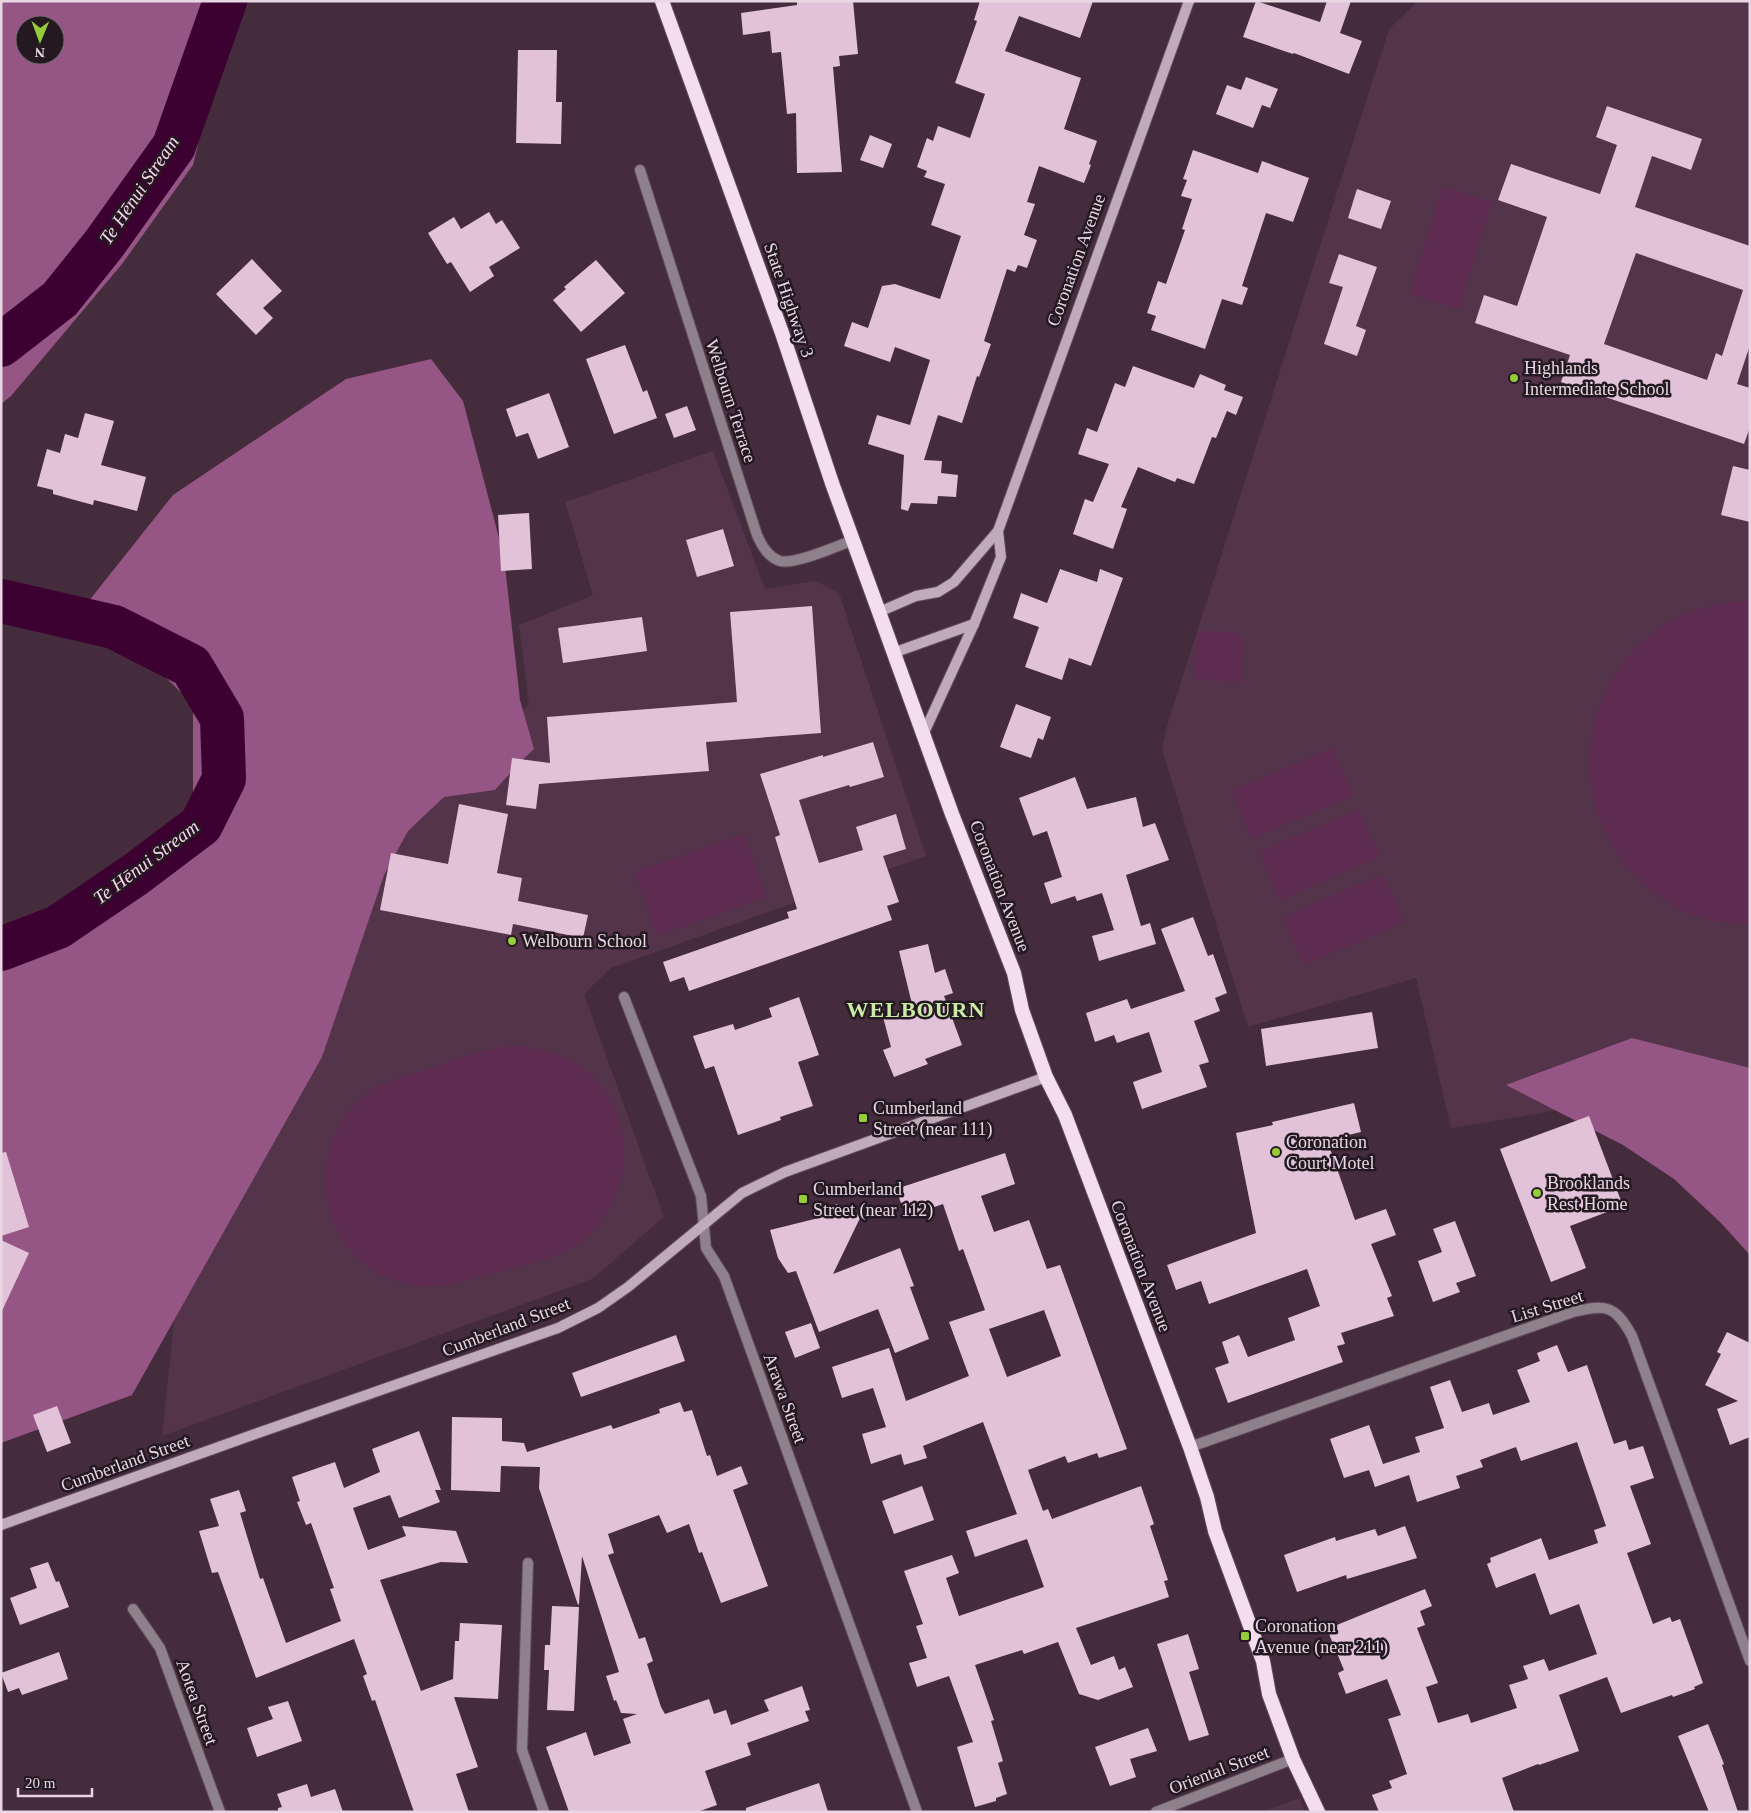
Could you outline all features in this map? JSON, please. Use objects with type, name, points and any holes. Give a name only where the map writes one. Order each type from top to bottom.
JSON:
[{"type":"highway","name":"State Highway 3","points":[[662,1],[782,333],[878,612]]},
{"type":"highway","name":"Coronation Avenue","points":[[878,612],[952,814],[1014,973],[1022,1010],[1046,1077],[1065,1115],[1190,1447],[1207,1497],[1215,1531],[1263,1661],[1269,1694],[1292,1759],[1318,1812]]},
{"type":"main road","name":"Coronation Avenue","points":[[878,612],[916,596],[938,592],[954,582],[998,530],[1189,1]]},
{"type":"main road","name":"Coronation Avenue","points":[[923,734],[974,624],[1001,557],[998,530]]},
{"type":"main road","points":[[893,653],[974,624]]},
{"type":"main road","name":"Cumberland Street","points":[[1,1525],[558,1328],[598,1308],[628,1287],[742,1193],[785,1172],[1046,1077]]},
{"type":"street","name":"Welbourn Terrace","points":[[640,170],[757,535],[762,545],[768,554],[781,561],[820,553],[853,540]]},
{"type":"street","name":"Arawa Street","points":[[624,997],[701,1196],[706,1248],[726,1282],[917,1812]]},
{"type":"street","name":"List Street","points":[[1190,1447],[1573,1312],[1593,1307],[1613,1310],[1623,1319],[1632,1336],[1750,1661]]},
{"type":"street","points":[[528,1563],[522,1750],[544,1812]]},
{"type":"street","name":"Aotea Street","points":[[133,1609],[160,1648],[220,1812]]},
{"type":"street","name":"Oriental Street","points":[[1156,1812],[1292,1759]]},
{"type":"shaded area","points":[[1,1],[234,1],[193,165],[122,264],[11,396],[1,404]]},
{"type":"shaded area","name":"Highlands Intermediate School","points":[[1418,1],[1750,1],[1750,1099],[1637,1097],[1451,1128],[1416,978],[1248,1027],[1162,750],[1167,726],[1389,29]]},
{"type":"shaded area","points":[[1443,186],[1492,202],[1459,309],[1409,294]]},
{"type":"shaded area","points":[[431,359],[463,401],[504,557],[520,700],[534,749],[495,790],[444,797],[408,831],[384,875],[322,1057],[132,1395],[1,1443],[1,946],[73,909],[154,849],[193,802],[193,704],[88,602],[173,495],[346,379]]},
{"type":"shaded area","name":"Welbourn School","points":[[713,451],[765,589],[816,581],[839,593],[926,856],[611,968],[584,994],[664,1217],[592,1279],[162,1436],[185,1217],[437,776],[529,705],[519,625],[593,595],[565,502]]},
{"type":"shaded area","points":[[1750,600],[1749,925],[1703,918],[1670,904],[1658,896],[1626,866],[1610,842],[1597,811],[1590,779],[1590,746],[1597,714],[1610,684],[1628,657],[1651,634],[1680,616],[1697,610],[1714,605]]},
{"type":"shaded area","points":[[1197,631],[1236,632],[1244,640],[1241,682],[1195,679]]},
{"type":"shaded area","points":[[1332,748],[1353,796],[1252,839],[1231,791]]},
{"type":"shaded area","points":[[1359,809],[1380,857],[1279,900],[1259,852]]},
{"type":"shaded area","points":[[744,834],[767,897],[657,936],[634,872]]},
{"type":"shaded area","points":[[1383,874],[1404,922],[1304,965],[1283,917]]},
{"type":"shaded area","points":[[1632,1038],[1750,1068],[1750,1255],[1720,1222],[1674,1179],[1623,1145],[1506,1085]]},
{"type":"shaded area","points":[[520,1046],[549,1052],[577,1064],[597,1081],[612,1102],[621,1126],[624,1151],[622,1176],[614,1200],[601,1222],[582,1241],[562,1253],[540,1261],[452,1284],[432,1287],[410,1285],[380,1274],[357,1257],[339,1234],[329,1208],[325,1180],[329,1152],[340,1124],[362,1096],[381,1085],[478,1052]]},
{"type":"shaded area","points":[[1300,1798],[1305,1812],[1261,1812]]},
{"type":"building","points":[[797,1],[853,1],[858,54],[839,56],[840,66],[833,67],[842,172],[797,173],[796,113],[787,114],[781,52],[772,53],[770,31],[743,35],[741,13],[797,5]]},
{"type":"building","points":[[980,1],[1093,1],[1080,38],[1019,16],[1005,51],[1081,78],[1064,129],[1097,141],[1084,183],[1039,166],[1027,202],[1035,204],[1024,235],[1037,240],[1027,268],[1018,265],[1015,272],[1007,269],[984,341],[991,344],[979,377],[977,376],[962,423],[938,415],[924,460],[942,461],[941,473],[958,475],[956,497],[938,496],[937,504],[911,503],[908,511],[901,509],[904,455],[868,444],[877,415],[910,425],[930,360],[895,347],[890,362],[844,346],[852,322],[868,328],[882,286],[895,284],[940,299],[961,236],[931,225],[945,184],[924,177],[927,171],[917,167],[927,138],[933,141],[938,126],[970,138],[985,94],[955,83],[977,21],[974,20]]},
{"type":"building","points":[[1256,1],[1320,22],[1327,1],[1351,1],[1340,33],[1362,41],[1349,74],[1294,53],[1243,37]]},
{"type":"building","points":[[518,50],[557,50],[556,102],[562,102],[561,144],[516,143]]},
{"type":"building","points":[[1246,77],[1278,89],[1270,108],[1262,105],[1253,128],[1216,114],[1227,85],[1241,90]]},
{"type":"building","points":[[1607,106],[1702,139],[1691,170],[1652,156],[1635,207],[1750,246],[1750,345],[1737,384],[1750,388],[1750,427],[1744,444],[1561,382],[1570,355],[1475,323],[1484,295],[1517,306],[1547,217],[1498,200],[1511,164],[1600,194],[1617,145],[1596,137]],"holes":[[[1636,253],[1743,290],[1722,356],[1716,353],[1707,380],[1604,344]]]},
{"type":"building","points":[[870,135],[892,144],[883,168],[860,160]]},
{"type":"building","points":[[1193,150],[1258,173],[1262,161],[1309,178],[1293,222],[1266,213],[1242,286],[1248,288],[1242,305],[1222,299],[1205,349],[1151,330],[1156,316],[1147,313],[1158,281],[1166,284],[1185,230],[1182,229],[1192,199],[1181,196],[1187,180],[1183,179]]},
{"type":"building","points":[[1357,189],[1391,201],[1381,229],[1348,218]]},
{"type":"building","points":[[489,212],[496,224],[502,220],[520,248],[489,267],[494,276],[470,292],[451,262],[447,264],[428,233],[454,217],[461,229]]},
{"type":"building","points":[[1339,254],[1377,267],[1356,326],[1366,330],[1357,356],[1324,344],[1343,287],[1329,283]]},
{"type":"building","points":[[252,259],[282,291],[263,308],[273,318],[256,335],[216,294]]},
{"type":"building","points":[[596,260],[625,293],[581,332],[553,300],[566,289],[564,287]]},
{"type":"building","points":[[625,345],[643,392],[647,390],[657,418],[614,434],[586,359]]},
{"type":"building","points":[[1133,366],[1194,388],[1200,374],[1226,385],[1224,390],[1243,397],[1236,415],[1227,411],[1216,438],[1212,437],[1194,484],[1177,478],[1175,482],[1138,467],[1121,507],[1127,509],[1113,549],[1073,534],[1085,499],[1093,502],[1109,464],[1078,454],[1087,428],[1097,432],[1115,383],[1125,387]]},
{"type":"building","points":[[549,393],[569,447],[538,459],[528,433],[516,437],[506,409]]},
{"type":"building","points":[[687,406],[696,430],[674,438],[665,414]]},
{"type":"building","points":[[85,413],[114,421],[101,465],[146,477],[137,511],[94,500],[93,505],[53,494],[53,490],[37,486],[47,449],[60,453],[65,434],[78,438]]},
{"type":"building","points":[[1733,466],[1750,470],[1750,522],[1721,515]]},
{"type":"building","points":[[529,513],[532,569],[501,571],[498,515]]},
{"type":"building","points":[[723,529],[734,566],[697,577],[686,540]]},
{"type":"building","points":[[1060,569],[1097,582],[1100,569],[1123,578],[1091,666],[1069,658],[1062,680],[1025,667],[1039,627],[1013,618],[1021,593],[1047,603]]},
{"type":"building","points":[[812,606],[821,733],[706,742],[709,771],[539,784],[536,809],[506,805],[512,758],[550,763],[547,717],[737,702],[730,612]]},
{"type":"building","points":[[642,617],[647,651],[563,663],[558,628]]},
{"type":"building","points":[[1016,704],[1051,717],[1043,740],[1038,738],[1031,758],[1000,747]]},
{"type":"building","points":[[873,742],[884,777],[799,800],[819,863],[863,850],[856,827],[896,814],[906,849],[883,856],[899,902],[887,906],[892,920],[689,991],[684,977],[670,982],[663,962],[789,918],[787,912],[797,909],[775,837],[780,835],[760,774]]},
{"type":"building","points":[[1075,777],[1087,809],[1136,797],[1143,827],[1155,823],[1169,860],[1126,875],[1141,926],[1150,923],[1156,944],[1099,961],[1092,936],[1114,930],[1102,893],[1077,901],[1075,896],[1051,904],[1044,883],[1062,877],[1047,831],[1033,836],[1019,798]]},
{"type":"building","points":[[459,804],[508,814],[497,873],[522,878],[518,901],[588,915],[583,938],[513,924],[511,935],[380,910],[391,853],[448,864]]},
{"type":"building","points":[[1193,917],[1208,956],[1213,954],[1227,993],[1215,998],[1220,1011],[1194,1021],[1209,1062],[1199,1065],[1207,1087],[1142,1109],[1133,1082],[1162,1072],[1149,1032],[1117,1043],[1114,1035],[1095,1042],[1086,1013],[1127,999],[1131,1009],[1185,991],[1161,929]]},
{"type":"building","points":[[928,944],[935,973],[945,969],[953,993],[944,996],[962,1045],[925,1059],[928,1064],[894,1077],[883,1050],[891,1047],[883,1017],[913,1008],[899,951]]},
{"type":"building","points":[[799,997],[819,1055],[798,1062],[813,1106],[780,1117],[781,1120],[738,1135],[714,1066],[705,1069],[693,1036],[733,1024],[735,1030],[772,1017],[769,1008]]},
{"type":"building","points":[[1372,1012],[1378,1048],[1266,1066],[1261,1029]]},
{"type":"building","points":[[1354,1103],[1361,1132],[1327,1140],[1355,1220],[1386,1209],[1396,1235],[1371,1244],[1392,1296],[1387,1298],[1394,1316],[1341,1333],[1345,1344],[1337,1346],[1343,1362],[1228,1403],[1215,1368],[1229,1363],[1222,1342],[1239,1335],[1248,1357],[1295,1340],[1288,1318],[1320,1306],[1307,1269],[1209,1304],[1201,1281],[1176,1290],[1167,1265],[1256,1233],[1236,1133],[1273,1125],[1272,1122]]},
{"type":"building","name":"Brooklands Rest Home","points":[[1589,1116],[1623,1206],[1570,1226],[1586,1268],[1551,1282],[1500,1149]]},
{"type":"building","points":[[6,1152],[29,1227],[1,1236],[1,1153]]},
{"type":"building","points":[[1005,1153],[1015,1184],[981,1196],[994,1232],[1029,1220],[1047,1269],[1060,1265],[1127,1449],[1099,1458],[1097,1453],[1068,1463],[1065,1456],[1028,1470],[1043,1511],[1048,1509],[1052,1519],[1141,1486],[1154,1524],[1150,1526],[1168,1580],[1164,1581],[1169,1597],[1076,1628],[1091,1665],[1114,1656],[1119,1670],[1125,1667],[1133,1687],[1098,1700],[1079,1694],[1058,1642],[1024,1654],[1022,1650],[975,1665],[994,1720],[991,1721],[1003,1761],[998,1763],[1007,1794],[996,1798],[996,1801],[975,1807],[957,1747],[973,1742],[949,1676],[917,1687],[909,1663],[927,1658],[916,1626],[923,1624],[904,1571],[952,1555],[959,1573],[946,1578],[959,1616],[1044,1587],[1027,1539],[975,1557],[966,1531],[1017,1514],[983,1422],[923,1446],[927,1458],[904,1465],[901,1454],[871,1464],[862,1434],[886,1427],[873,1388],[842,1398],[832,1367],[889,1348],[906,1401],[969,1376],[949,1322],[985,1310],[963,1249],[959,1251],[943,1204],[906,1217],[896,1189]],"holes":[[[1044,1310],[1061,1356],[1007,1377],[989,1329]]]},
{"type":"building","points":[[836,1204],[861,1216],[833,1274],[900,1248],[914,1286],[910,1287],[929,1339],[895,1353],[878,1309],[819,1332],[796,1271],[788,1273],[778,1258],[770,1230],[831,1215]]},
{"type":"building","points":[[1455,1221],[1476,1276],[1456,1283],[1460,1292],[1433,1302],[1418,1261],[1442,1252],[1433,1229]]},
{"type":"building","points":[[1,1240],[29,1253],[1,1313]]},
{"type":"building","points":[[811,1323],[820,1348],[795,1358],[785,1332]]},
{"type":"building","points":[[1727,1332],[1750,1343],[1750,1437],[1730,1445],[1717,1409],[1738,1401],[1705,1385],[1721,1354],[1717,1352]]},
{"type":"building","points":[[676,1335],[685,1361],[581,1397],[572,1373]]},
{"type":"building","points":[[1557,1345],[1568,1372],[1587,1365],[1614,1444],[1626,1440],[1629,1450],[1643,1446],[1654,1478],[1630,1486],[1651,1544],[1627,1553],[1653,1624],[1670,1617],[1672,1622],[1680,1619],[1703,1683],[1694,1687],[1695,1689],[1621,1713],[1607,1677],[1559,1695],[1579,1751],[1502,1778],[1514,1812],[1379,1812],[1372,1795],[1392,1788],[1389,1781],[1407,1774],[1388,1719],[1401,1715],[1387,1679],[1346,1694],[1338,1673],[1344,1670],[1327,1629],[1425,1589],[1432,1606],[1420,1611],[1425,1625],[1417,1628],[1438,1683],[1426,1687],[1438,1723],[1468,1714],[1471,1723],[1517,1708],[1509,1685],[1528,1679],[1523,1666],[1544,1659],[1549,1671],[1597,1654],[1579,1604],[1550,1615],[1535,1573],[1496,1588],[1487,1564],[1491,1562],[1490,1558],[1541,1538],[1549,1560],[1598,1543],[1594,1530],[1606,1526],[1577,1442],[1521,1461],[1516,1447],[1480,1460],[1483,1467],[1456,1476],[1460,1488],[1417,1502],[1409,1475],[1375,1487],[1369,1470],[1344,1478],[1330,1439],[1369,1425],[1383,1464],[1420,1452],[1415,1437],[1444,1428],[1430,1387],[1450,1380],[1462,1412],[1489,1403],[1493,1415],[1530,1402],[1517,1370],[1540,1361],[1537,1353]]},
{"type":"building","points":[[680,1402],[684,1412],[692,1410],[707,1456],[710,1455],[717,1476],[741,1466],[748,1484],[733,1490],[768,1586],[721,1603],[702,1552],[699,1553],[689,1524],[667,1533],[659,1515],[608,1534],[614,1553],[608,1555],[639,1639],[645,1637],[653,1661],[647,1664],[661,1707],[665,1714],[709,1699],[714,1714],[726,1710],[731,1725],[769,1711],[764,1700],[802,1686],[810,1710],[805,1711],[809,1721],[747,1743],[751,1755],[705,1771],[717,1805],[697,1812],[569,1812],[546,1747],[586,1732],[594,1756],[631,1743],[623,1719],[637,1714],[621,1713],[616,1700],[614,1701],[606,1676],[619,1672],[582,1556],[578,1605],[539,1488],[540,1467],[501,1466],[500,1492],[451,1490],[452,1417],[502,1418],[502,1441],[524,1443],[527,1452],[611,1425],[613,1429],[660,1413],[659,1409]]},
{"type":"building","points":[[57,1406],[71,1443],[47,1452],[33,1415]]},
{"type":"building","points":[[419,1431],[441,1490],[435,1490],[440,1502],[399,1518],[390,1495],[353,1508],[368,1550],[406,1536],[402,1526],[456,1531],[468,1563],[441,1562],[380,1580],[421,1691],[453,1679],[455,1641],[459,1641],[460,1623],[502,1625],[498,1699],[454,1697],[478,1767],[456,1774],[469,1812],[414,1812],[375,1700],[372,1701],[363,1676],[367,1674],[354,1639],[256,1678],[218,1572],[212,1573],[199,1531],[219,1526],[210,1499],[239,1490],[246,1511],[240,1513],[260,1579],[263,1578],[286,1643],[341,1621],[330,1589],[334,1588],[311,1523],[306,1525],[297,1502],[300,1501],[292,1477],[335,1462],[344,1488],[380,1472],[372,1449]]},
{"type":"building","points":[[922,1486],[934,1520],[894,1534],[882,1501]]},
{"type":"building","points":[[1405,1526],[1417,1558],[1347,1579],[1346,1575],[1297,1592],[1284,1555],[1335,1537],[1336,1541],[1375,1529],[1378,1536]]},
{"type":"building","points":[[48,1562],[56,1582],[59,1581],[69,1607],[20,1625],[10,1598],[37,1588],[30,1568]]},
{"type":"building","points":[[552,1606],[579,1607],[574,1711],[547,1710],[549,1670],[544,1670],[545,1645],[550,1645]]},
{"type":"building","points":[[1188,1634],[1199,1669],[1189,1672],[1209,1735],[1189,1741],[1157,1644]]},
{"type":"building","points":[[59,1652],[68,1679],[22,1695],[19,1688],[8,1692],[1,1673]]},
{"type":"building","points":[[288,1701],[302,1741],[257,1757],[247,1728],[273,1719],[268,1707]]},
{"type":"building","points":[[1708,1724],[1724,1764],[1722,1765],[1738,1812],[1709,1812],[1678,1736]]},
{"type":"building","points":[[1148,1728],[1157,1751],[1130,1759],[1136,1777],[1110,1786],[1095,1747]]},
{"type":"building","points":[[819,1783],[828,1812],[746,1812],[746,1808]]},
{"type":"building","points":[[307,1784],[311,1797],[335,1789],[343,1812],[278,1812],[278,1808],[282,1807],[277,1794]]},
{"type":"waterway","name":"Te Hēnui Stream","points":[[1,345],[60,299],[104,244],[174,146],[225,1]]},
{"type":"waterway","name":"Te Hēnui Stream","points":[[1,601],[114,627],[191,666],[222,718],[224,779],[201,825],[136,874],[58,927],[1,949]]},
{"type":"place","name":"Highlands Intermediate School","points":[[1514,378]]},
{"type":"place","name":"Welbourn School","points":[[512,941]]},
{"type":"place","name":"Cumberland Street (near 111)","points":[[863,1118]]},
{"type":"place","name":"Coronation Court Motel","points":[[1276,1152]]},
{"type":"place","name":"Brooklands Rest Home","points":[[1537,1193]]},
{"type":"place","name":"Cumberland Street (near 112)","points":[[803,1199]]},
{"type":"place","name":"Coronation Avenue (near 211)","points":[[1245,1636]]},
{"type":"district","name":"WELBOURN","points":[[916,1009]]}]
